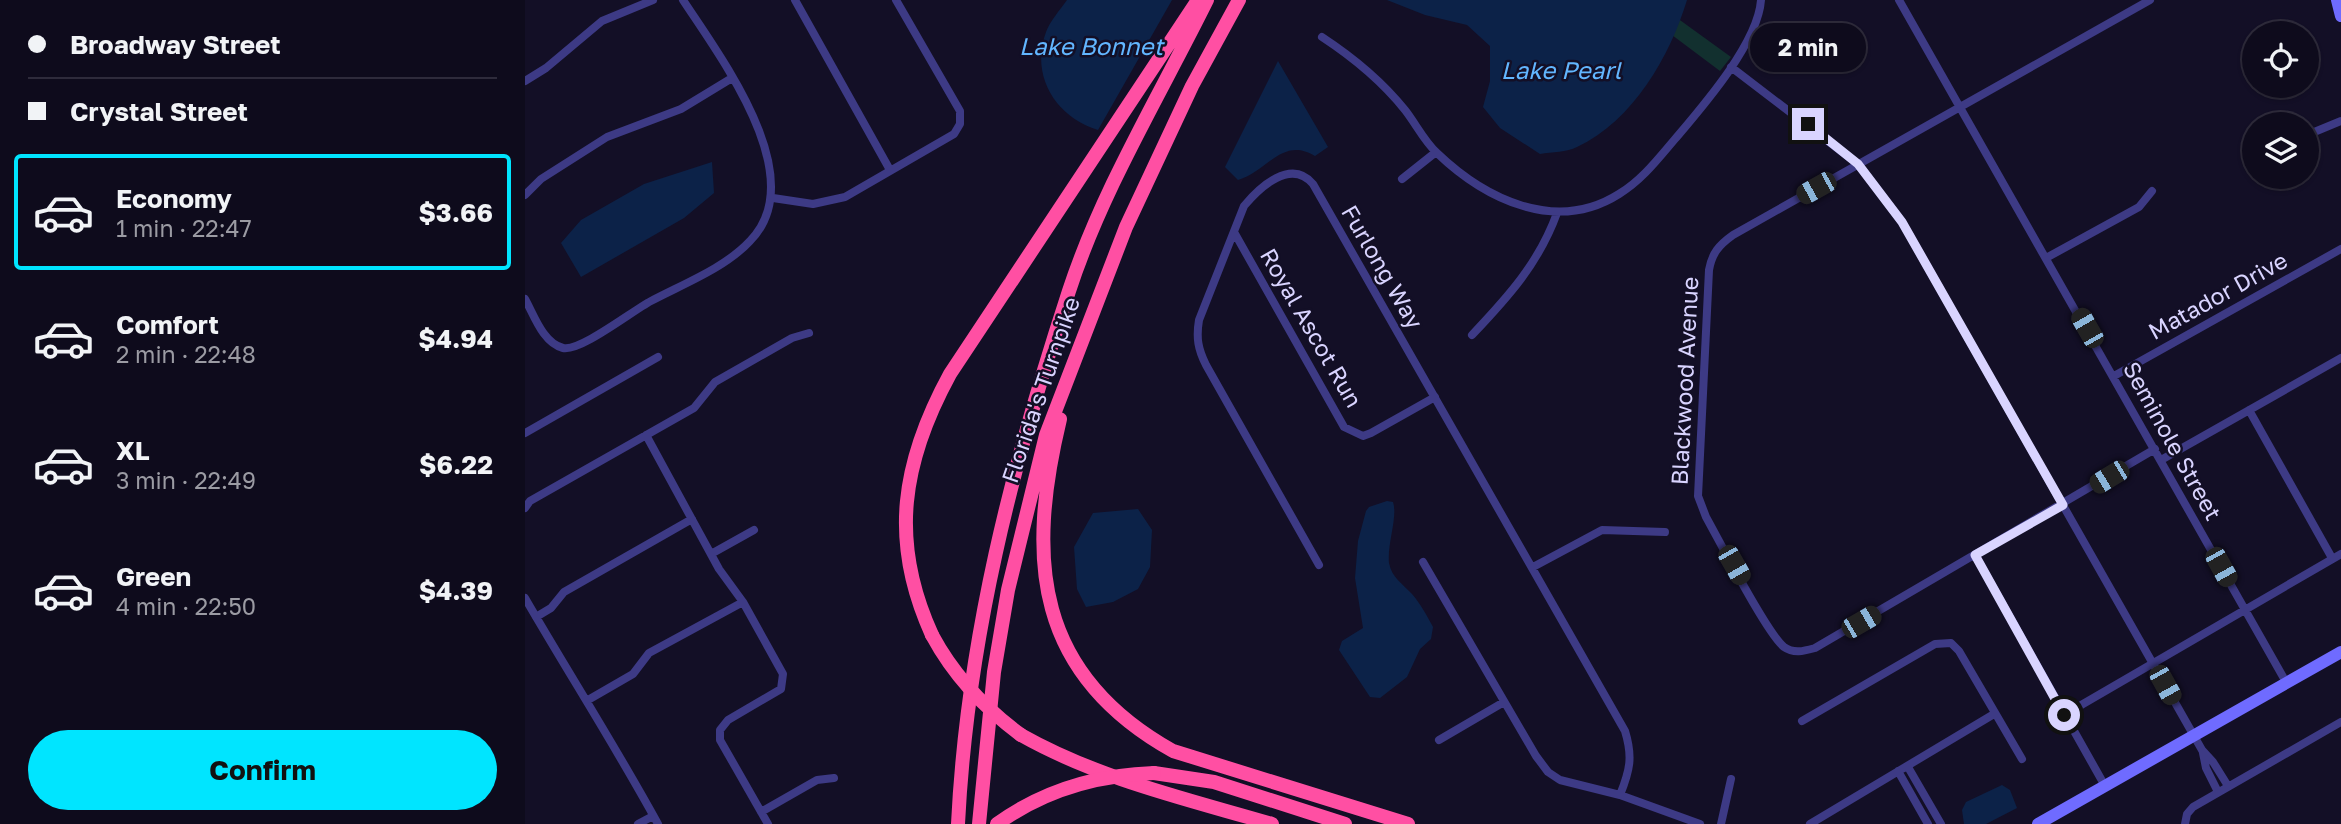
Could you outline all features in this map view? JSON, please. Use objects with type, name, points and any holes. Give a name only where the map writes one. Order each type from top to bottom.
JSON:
[{"type":"highway","points":[[1198,0],[950,374],[928,417],[911,468],[905,537],[909,571],[918,606],[932,635],[946,662],[993,714],[1021,735],[1054,753],[1116,778],[1272,824]]},
{"type":"highway","name":"Florida's Turnpike","points":[[958,824],[979,638],[996,548],[1020,450],[1069,291],[1100,215],[1207,0]]},
{"type":"highway","name":"Florida's Turnpike","points":[[979,824],[991,696],[1008,590],[1046,435],[1126,227],[1192,86],[1239,0]]},
{"type":"highway","points":[[1072,369],[1049,462],[1041,538],[1053,616],[1068,650],[1087,682],[1123,719],[1142,734],[1173,751],[1408,824]]},
{"type":"highway","points":[[997,824],[1041,797],[1069,786],[1099,778],[1154,773],[1214,782],[1345,824]]},
{"type":"street","points":[[525,81],[546,68],[602,21],[653,0]]},
{"type":"street","points":[[525,299],[552,343],[564,348],[575,347],[749,243],[766,222],[773,198],[767,146],[732,78],[683,0]]},
{"type":"street","points":[[795,0],[890,170]]},
{"type":"street","points":[[773,198],[813,204],[828,203],[845,197],[954,134],[960,124],[960,111],[896,0]]},
{"type":"street","points":[[1322,37],[1378,79],[1436,152],[1495,197],[1521,207],[1557,213],[1585,208],[1617,195],[1645,174],[1710,97],[1731,67],[1756,23],[1761,0]]},
{"type":"street","name":"Seminole Street","points":[[1899,0],[2286,682]]},
{"type":"street","name":"Blackwood Avenue","points":[[1975,555],[1815,648],[1793,651],[1775,637],[1706,517],[1698,496],[1711,257],[1733,235],[2150,0]]},
{"type":"street","points":[[2337,0],[2341,16]]},
{"type":"street","points":[[1731,67],[1858,164],[1902,222],[2202,750],[2228,786]]},
{"type":"street","points":[[525,195],[541,179],[607,138],[681,109],[732,78]]},
{"type":"street","points":[[2319,130],[2341,121]]},
{"type":"street","points":[[1402,179],[1436,152]]},
{"type":"street","name":"Furlong Way","points":[[1319,565],[1198,350],[1199,320],[1244,206],[1255,193],[1283,174],[1294,172],[1305,175],[1625,731],[1632,753],[1631,768],[1620,795]]},
{"type":"street","points":[[2046,258],[2139,207],[2152,191]]},
{"type":"street","points":[[1472,335],[1515,290],[1535,262],[1557,213]]},
{"type":"street","name":"Royal Ascot Run","points":[[1234,232],[1345,427],[1363,436],[1435,397]]},
{"type":"street","name":"Matador Drive","points":[[2114,376],[2341,249]]},
{"type":"street","points":[[525,508],[530,501],[694,408],[715,382],[792,338],[809,333]]},
{"type":"street","points":[[525,433],[658,357]]},
{"type":"street","points":[[2161,460],[2341,358]]},
{"type":"street","points":[[2064,715],[2337,556],[2249,410]]},
{"type":"street","points":[[646,435],[711,554],[743,602],[783,674],[781,689],[728,720],[720,730],[720,740],[768,824]]},
{"type":"street","points":[[2105,786],[1975,555],[2155,449]]},
{"type":"street","points":[[536,617],[551,608],[564,592],[692,519]]},
{"type":"street","points":[[711,554],[754,530]]},
{"type":"street","points":[[1533,567],[1602,530],[1665,532]]},
{"type":"street","points":[[1423,562],[1548,772],[1560,780],[1620,795],[1700,824]]},
{"type":"street","points":[[525,598],[566,671],[588,700],[655,820],[638,824]]},
{"type":"street","points":[[588,700],[633,674],[649,653],[743,602]]},
{"type":"street","points":[[1802,721],[1942,642],[1951,643],[1959,650],[2022,759]]},
{"type":"street","points":[[2038,824],[2341,653]]},
{"type":"street","points":[[1439,740],[1504,702]]},
{"type":"street","points":[[1810,824],[1994,714]]},
{"type":"street","points":[[2185,824],[2187,814],[2193,807],[2341,722]]},
{"type":"street","points":[[2202,750],[2206,768],[2218,792]]},
{"type":"street","points":[[1908,767],[1941,824]]},
{"type":"street","points":[[1898,771],[1928,824]]},
{"type":"street","points":[[761,812],[817,780],[834,778]]},
{"type":"street","points":[[1721,824],[1731,779]]},
{"type":"green space","points":[[1666,10],[1731,57],[1720,71],[1656,23]]},
{"type":"water","name":"Lake Bonnet","points":[[1067,0],[1172,0],[1098,130],[1083,124],[1058,105],[1044,78],[1041,64],[1046,32]]},
{"type":"water","name":"Lake Pearl","points":[[1387,0],[1687,0],[1671,43],[1647,85],[1632,104],[1597,136],[1577,147],[1540,154],[1500,128],[1483,107],[1490,81],[1490,46],[1467,25],[1425,15]]},
{"type":"water","points":[[1278,61],[1328,147],[1315,156],[1293,150],[1284,153],[1238,180],[1225,167]]},
{"type":"water","points":[[712,162],[714,193],[684,218],[581,277],[561,243],[581,220],[644,184]]},
{"type":"water","points":[[1387,501],[1393,502],[1394,508],[1390,568],[1418,601],[1433,627],[1431,639],[1420,649],[1407,677],[1380,698],[1370,697],[1339,650],[1342,641],[1363,628],[1355,578],[1358,541],[1366,511],[1369,507]]},
{"type":"water","points":[[1138,509],[1152,530],[1150,567],[1138,589],[1113,602],[1086,607],[1077,589],[1074,547],[1093,513]]},
{"type":"water","points":[[2002,785],[2010,790],[2017,808],[1986,824],[1964,824],[1962,810],[1966,802]]},
{"type":"route","points":[[1808,124],[1858,164],[1902,222],[2063,505],[1975,555],[2064,715]]}]
